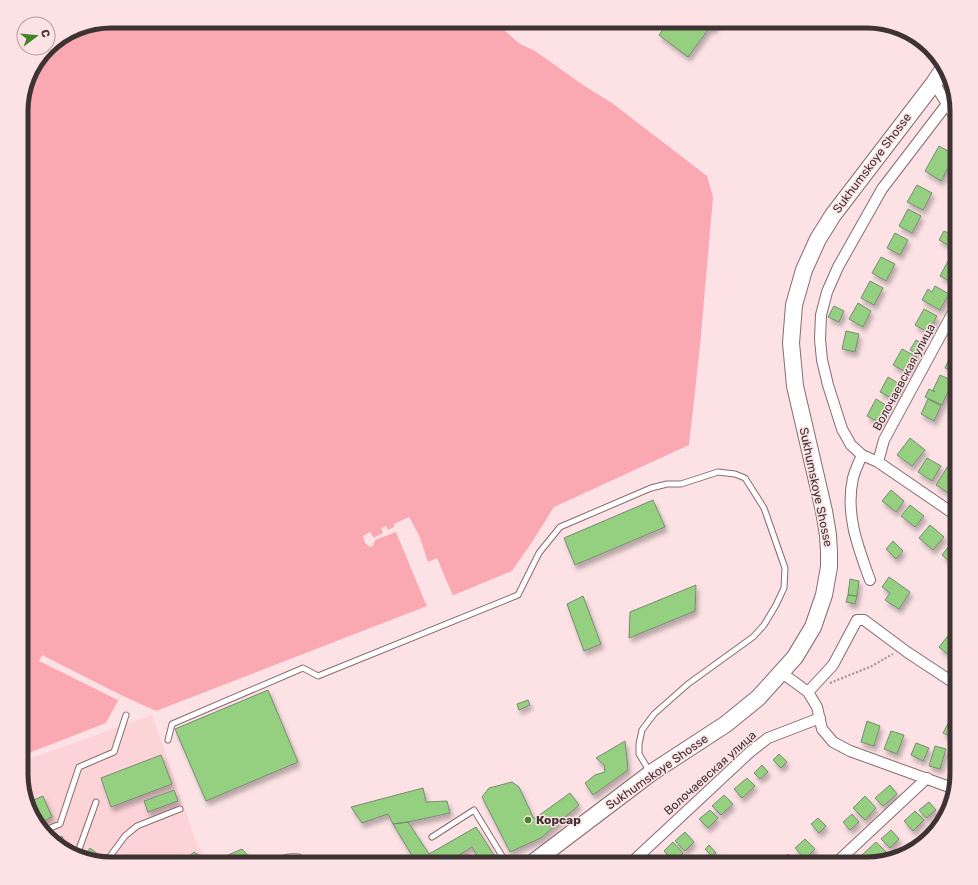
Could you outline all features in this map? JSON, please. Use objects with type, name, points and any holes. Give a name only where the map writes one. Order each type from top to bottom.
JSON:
[{"type":"highway","name":"Sukhumskoye Shosse","points":[[540,857],[651,773],[726,724],[743,711],[758,698],[795,657],[813,627],[824,595],[829,567],[828,535],[795,386],[791,343],[794,305],[807,264],[818,239],[832,215],[941,73]]},
{"type":"street","points":[[934,83],[950,109]]},
{"type":"street","points":[[949,100],[872,204],[838,267],[827,292],[821,316],[820,339],[822,360],[828,385],[842,429],[851,445],[862,455],[878,462],[950,511]]},
{"type":"street","name":"Волочаевская улица","points":[[878,462],[884,440],[950,318]]},
{"type":"street","points":[[862,455],[854,477],[851,498],[852,518],[857,544],[870,580]]},
{"type":"street","points":[[808,692],[833,665],[857,620],[864,620],[903,649],[950,680]]},
{"type":"street","points":[[782,672],[808,692],[817,706],[822,729],[833,742],[850,752],[949,787]]},
{"type":"street","name":"Волочаевская улица","points":[[638,857],[750,752],[768,738],[820,718]]},
{"type":"street","points":[[842,857],[927,778]]},
{"type":"lane","points":[[168,740],[172,724],[303,668],[318,676],[518,596],[539,553],[560,527],[651,488],[667,484],[680,484],[718,472],[735,474],[745,478],[764,508],[785,568],[784,588],[764,625],[753,637],[688,684],[654,714],[642,730],[638,744],[639,754],[651,773]]},
{"type":"lane","points":[[49,829],[60,824],[79,767],[114,752],[126,715]]},
{"type":"lane","points":[[78,851],[96,802]]},
{"type":"lane","points":[[109,857],[125,836],[137,826],[180,809]]},
{"type":"lane","points":[[432,838],[474,810],[503,857]]},
{"type":"lane","points":[[286,857],[299,857]]},
{"type":"path","points":[[830,684],[872,666],[903,649]]},
{"type":"shaded area","points":[[111,28],[500,28],[520,44],[535,51],[583,85],[612,103],[707,176],[713,197],[700,346],[689,445],[554,507],[512,571],[427,606],[156,711],[121,695],[106,723],[28,753],[28,105],[34,79],[39,69],[48,56],[56,56],[56,49],[60,45],[79,34]]},
{"type":"shaded area","points":[[152,715],[198,847],[207,857],[105,857],[79,851],[60,840],[52,833],[42,820],[32,801],[28,780],[28,759]]},
{"type":"pier","points":[[409,517],[419,535],[428,562],[437,558],[453,596],[428,607],[396,532],[375,540],[373,546],[370,547],[365,543],[363,536],[370,532],[374,538],[383,533],[381,528],[386,526],[388,530],[394,527],[394,524]]},
{"type":"pier","points":[[42,655],[121,695],[118,700],[39,661]]},
{"type":"building","points":[[664,28],[709,28],[688,57],[659,35]]},
{"type":"building","points":[[939,146],[950,152],[950,164],[941,181],[925,171]]},
{"type":"building","points":[[917,185],[932,193],[923,210],[907,202]]},
{"type":"building","points":[[908,209],[921,216],[912,233],[899,226]]},
{"type":"building","points":[[944,231],[950,234],[950,246],[939,240]]},
{"type":"building","points":[[895,233],[908,240],[900,255],[887,248]]},
{"type":"building","points":[[881,257],[895,264],[886,281],[872,273]]},
{"type":"building","points":[[948,261],[950,262],[950,281],[940,276]]},
{"type":"building","points":[[870,281],[883,288],[874,305],[861,298]]},
{"type":"building","points":[[935,286],[949,294],[940,310],[922,300],[928,289],[932,292]]},
{"type":"building","points":[[858,303],[871,311],[863,327],[849,319]]},
{"type":"building","points":[[834,306],[844,311],[839,322],[828,317]]},
{"type":"building","points":[[924,309],[937,316],[928,332],[915,325]]},
{"type":"building","points":[[846,331],[859,334],[855,352],[842,349]]},
{"type":"building","points":[[916,340],[923,344],[917,354],[910,350]]},
{"type":"building","points":[[902,349],[917,357],[908,373],[893,365]]},
{"type":"building","points":[[950,357],[950,370],[945,368]]},
{"type":"building","points":[[940,375],[950,380],[950,388],[942,405],[925,397],[929,389],[935,392],[933,390]]},
{"type":"building","points":[[888,377],[901,385],[893,399],[880,392]]},
{"type":"building","points":[[876,399],[889,407],[880,423],[867,416]]},
{"type":"building","points":[[928,399],[941,406],[934,421],[921,414]]},
{"type":"building","points":[[910,438],[925,450],[912,466],[897,455]]},
{"type":"building","points":[[927,458],[941,466],[932,481],[918,472]]},
{"type":"building","points":[[948,466],[950,467],[950,494],[936,485]]},
{"type":"building","points":[[891,490],[904,501],[896,512],[882,501]]},
{"type":"building","points":[[653,500],[665,527],[575,565],[564,538]]},
{"type":"building","points":[[910,505],[924,516],[915,527],[901,516]]},
{"type":"building","points":[[930,525],[944,537],[933,550],[919,538]]},
{"type":"building","points":[[893,541],[903,551],[896,559],[886,549]]},
{"type":"building","points":[[950,545],[950,562],[942,555]]},
{"type":"building","points":[[889,577],[910,592],[899,609],[885,600],[890,593],[882,587]]},
{"type":"building","points":[[850,579],[859,581],[857,596],[848,595]]},
{"type":"building","points":[[696,585],[695,611],[629,638],[630,612]]},
{"type":"building","points":[[848,595],[857,596],[855,604],[846,602]]},
{"type":"building","points":[[583,596],[601,644],[584,651],[567,604]]},
{"type":"building","points":[[950,633],[950,656],[939,647]]},
{"type":"building","points":[[268,690],[298,762],[206,801],[175,729]]},
{"type":"building","points":[[528,700],[530,705],[519,710],[517,704]]},
{"type":"building","points":[[950,720],[950,736],[943,733]]},
{"type":"building","points":[[867,721],[880,726],[874,746],[861,742]]},
{"type":"building","points":[[891,731],[904,735],[897,754],[884,749]]},
{"type":"building","points":[[625,741],[628,770],[593,795],[585,783],[595,775],[605,772],[604,765],[596,758]]},
{"type":"building","points":[[916,743],[929,748],[923,761],[911,755]]},
{"type":"building","points":[[935,746],[946,749],[940,769],[929,766]]},
{"type":"building","points":[[779,754],[787,762],[781,768],[773,760]]},
{"type":"building","points":[[161,755],[172,784],[111,807],[101,778]]},
{"type":"building","points":[[762,765],[768,772],[760,779],[754,773]]},
{"type":"building","points":[[747,778],[755,786],[742,798],[734,789]]},
{"type":"building","points":[[512,782],[519,787],[534,819],[570,793],[579,805],[541,838],[510,852],[482,797],[489,788]]},
{"type":"building","points":[[890,785],[897,794],[883,806],[875,798]]},
{"type":"building","points":[[423,788],[426,802],[447,801],[450,813],[393,824],[388,814],[362,823],[351,807]]},
{"type":"building","points":[[174,790],[178,801],[148,812],[144,801]]},
{"type":"building","points":[[724,795],[733,804],[721,815],[712,806]]},
{"type":"building","points":[[43,796],[52,817],[43,821],[32,801]]},
{"type":"building","points":[[865,796],[876,808],[865,820],[853,808]]},
{"type":"building","points":[[929,802],[936,810],[926,818],[919,810]]},
{"type":"building","points":[[710,810],[718,818],[708,828],[699,819]]},
{"type":"building","points":[[915,811],[924,820],[913,831],[904,821]]},
{"type":"building","points":[[852,814],[859,822],[850,830],[843,822]]},
{"type":"building","points":[[818,818],[826,826],[819,833],[811,824]]},
{"type":"building","points":[[408,822],[429,854],[476,827],[494,855],[491,857],[478,857],[472,847],[456,857],[413,857],[393,824]]},
{"type":"building","points":[[891,830],[899,839],[890,848],[881,839]]},
{"type":"building","points":[[685,832],[694,842],[685,851],[675,841]]},
{"type":"building","points":[[62,836],[65,843],[60,840],[58,838]]},
{"type":"building","points":[[805,839],[815,849],[807,857],[803,857],[795,848]]},
{"type":"building","points":[[673,842],[683,853],[678,857],[669,857],[664,851]]},
{"type":"building","points":[[876,842],[886,852],[883,855],[873,857],[864,857],[862,855]]},
{"type":"building","points":[[709,845],[716,853],[712,856],[705,849]]},
{"type":"building","points":[[90,848],[99,855],[98,856],[86,853]]},
{"type":"building","points":[[242,849],[249,857],[226,857]]},
{"type":"building","points":[[194,852],[202,857],[188,857]]},
{"type":"place","name":"Корсар","points":[[528,820]]}]
